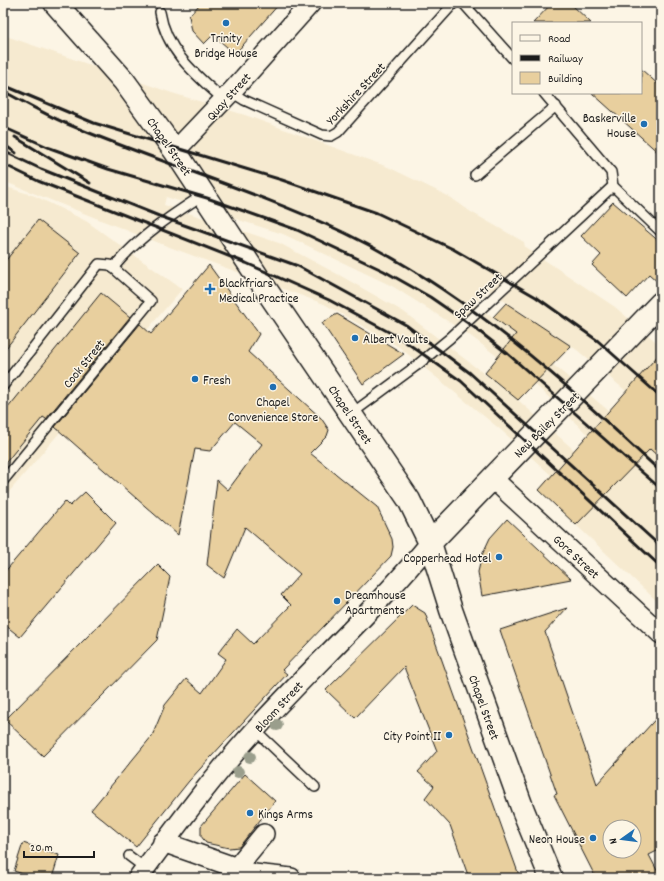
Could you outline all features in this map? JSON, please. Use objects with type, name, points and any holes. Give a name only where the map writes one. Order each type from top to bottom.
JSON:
[{"type":"main road","name":"Chapel Street","points":[[55,3],[124,81],[175,151],[409,500],[430,543],[451,610],[520,803],[551,878]]},
{"type":"main road","name":"New Bailey Street","points":[[430,543],[661,303]]},
{"type":"street","name":"Quay Street","points":[[175,151],[228,96],[311,3]]},
{"type":"street","name":"Gore Street","points":[[492,478],[661,634]]},
{"type":"street","name":"Bloom Street","points":[[141,873],[163,842],[255,730],[404,574],[430,543]]},
{"type":"street","points":[[236,868],[264,834]]},
{"type":"street","points":[[163,842],[254,874],[291,878]]},
{"type":"lane","name":"Yorkshire Street","points":[[228,96],[244,100],[322,135],[331,136],[338,132],[454,3]]},
{"type":"lane","points":[[463,3],[512,58]]},
{"type":"lane","points":[[160,12],[166,36],[190,69],[228,96]]},
{"type":"lane","points":[[545,94],[611,172],[613,186],[661,232]]},
{"type":"lane","points":[[475,175],[556,106]]},
{"type":"lane","name":"Spaw Street","points":[[351,414],[416,366],[450,338],[613,186]]},
{"type":"lane","points":[[3,386],[99,264],[110,265],[113,268],[125,253],[182,209],[204,195]]},
{"type":"lane","name":"Cook Street","points":[[3,481],[151,301],[113,268]]},
{"type":"lane","points":[[255,730],[315,787]]},
{"type":"lane","points":[[129,856],[141,873]]},
{"type":"shaded area","points":[[3,35],[172,93],[245,115],[388,167],[450,197],[471,212],[524,242],[525,247],[615,307],[661,346],[661,605],[539,490],[551,475],[501,430],[399,347],[324,304],[156,242],[3,181]],"holes":[[[166,197],[283,234],[392,286],[468,334],[539,388],[588,435],[574,450],[518,400],[404,312],[279,243],[164,205]],[[488,290],[577,350],[626,391],[609,411],[516,334],[474,304]]]},
{"type":"shaded area","points":[[3,186],[35,196],[86,221],[182,289],[3,499]]},
{"type":"building","name":"Trinity Bridge House","points":[[201,3],[280,3],[235,54],[213,35],[204,44],[192,31],[189,16]]},
{"type":"building","points":[[552,3],[570,3],[590,22],[534,22]]},
{"type":"building","name":"Baskerville House","points":[[642,70],[661,87],[661,155],[593,94],[642,94]]},
{"type":"building","points":[[613,202],[661,243],[661,285],[649,274],[627,298],[592,265],[601,255],[581,236]]},
{"type":"building","points":[[38,220],[80,253],[3,352],[3,264]]},
{"type":"building","points":[[209,265],[259,334],[248,352],[321,418],[329,430],[327,436],[310,453],[377,507],[392,539],[393,547],[391,556],[282,670],[287,674],[189,781],[136,847],[91,810],[152,736],[165,705],[186,679],[202,693],[226,659],[218,653],[237,629],[253,644],[291,605],[281,595],[300,574],[245,527],[224,578],[207,565],[217,480],[228,490],[262,444],[235,422],[210,451],[195,449],[178,535],[55,427],[140,324],[151,334]]},
{"type":"building","points":[[101,293],[130,317],[46,419],[43,417],[3,466],[3,414]]},
{"type":"building","points":[[506,303],[571,346],[518,400],[485,373],[516,334],[493,317]]},
{"type":"building","name":"Albert Vaults","points":[[337,314],[404,354],[363,384],[322,323]]},
{"type":"building","points":[[661,352],[661,459],[650,449],[576,525],[539,490]]},
{"type":"building","points":[[85,492],[116,523],[20,637],[5,625],[3,618],[3,574],[65,501],[70,506]]},
{"type":"building","points":[[507,519],[571,579],[482,596],[478,572],[482,555],[490,538]]},
{"type":"building","points":[[158,565],[170,577],[157,640],[43,756],[5,720]]},
{"type":"building","name":"City Point II","points":[[412,605],[425,613],[520,878],[469,878],[450,825],[425,798],[434,786],[418,772],[437,751],[404,667],[355,718],[326,690]]},
{"type":"building","points":[[567,608],[545,632],[597,784],[661,713],[661,849],[649,855],[661,878],[596,878],[554,795],[557,794],[500,630]]},
{"type":"building","points":[[245,774],[275,801],[239,847],[229,848],[206,843],[201,836],[201,826]]},
{"type":"building","points":[[23,843],[59,855],[52,878],[35,878],[14,871]]},
{"type":"railway","points":[[3,85],[94,123],[282,180],[377,213],[453,249],[536,297],[598,341],[661,397]]},
{"type":"railway","points":[[3,91],[65,123],[135,151],[276,203],[345,233],[389,256],[432,282],[473,310],[512,340],[588,405],[661,472]]},
{"type":"railway","points":[[3,127],[50,148],[108,169],[207,198],[297,230],[384,271],[430,297],[475,328],[508,354],[661,489]]},
{"type":"railway","points":[[15,137],[90,183]]},
{"type":"railway","points":[[3,144],[16,153]]},
{"type":"railway","points":[[3,151],[41,169],[159,216],[298,266],[406,325],[470,373],[661,547]]},
{"type":"railway","points":[[3,164],[38,181],[246,263],[329,300],[400,338],[461,381],[661,567]]},
{"type":"place","name":"Trinity Bridge House","points":[[226,23]]},
{"type":"place","name":"Baskerville House","points":[[644,124]]},
{"type":"place","name":"Blackfriars Medical Practice","points":[[210,289]]},
{"type":"place","name":"Albert Vaults","points":[[355,338]]},
{"type":"place","name":"Fresh","points":[[195,379]]},
{"type":"place","name":"Chapel Convenience Store","points":[[273,387]]},
{"type":"place","name":"Copperhead Hotel","points":[[499,557]]},
{"type":"place","name":"Dreamhouse Apartments","points":[[337,601]]},
{"type":"place","name":"City Point II","points":[[449,735]]},
{"type":"place","name":"Kings Arms","points":[[250,813]]},
{"type":"place","name":"Neon House","points":[[593,838]]}]
